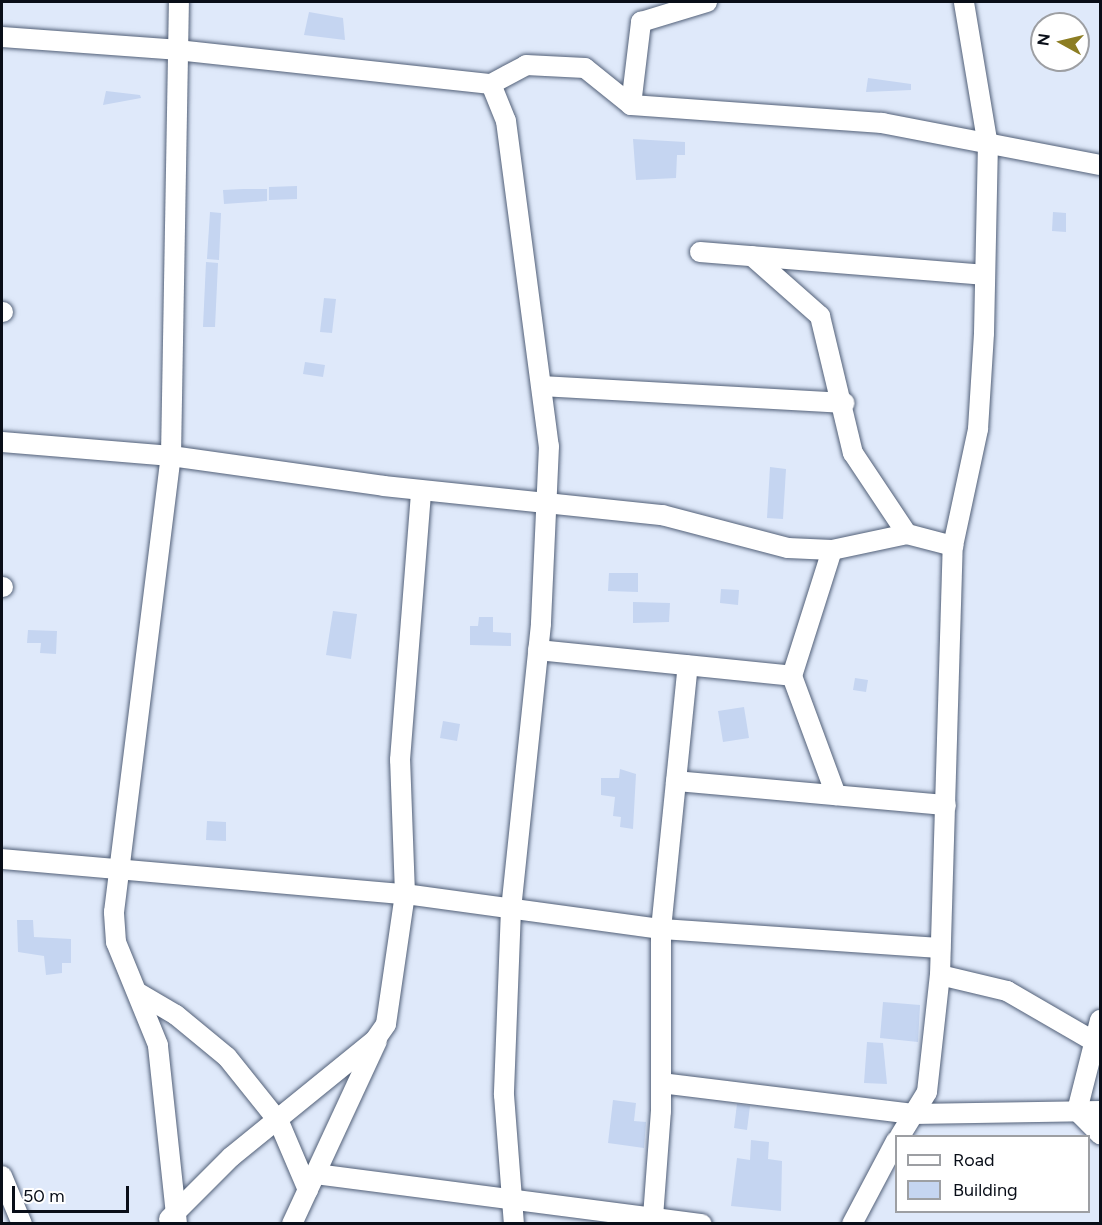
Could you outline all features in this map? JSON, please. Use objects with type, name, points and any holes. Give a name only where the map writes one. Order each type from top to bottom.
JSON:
[{"type":"street","points":[[172,1220],[158,1045],[117,942],[118,868],[171,456],[179,2]]},
{"type":"street","points":[[632,105],[641,22],[707,2]]},
{"type":"street","points":[[901,1135],[927,1092],[940,975],[953,546],[978,429],[988,146],[964,2]]},
{"type":"street","points":[[2,38],[177,50],[491,84],[526,65],[585,68],[632,105],[882,123],[988,146],[1101,165]]},
{"type":"street","points":[[491,84],[506,121],[542,386],[550,501],[538,650],[511,909],[504,1095],[514,1224]]},
{"type":"street","points":[[700,252],[983,275]]},
{"type":"street","points":[[752,256],[820,316],[845,403],[853,453],[907,534]]},
{"type":"street","points":[[542,386],[845,403]]},
{"type":"street","points":[[2,442],[171,456],[420,491],[550,501],[662,515],[788,548],[832,550],[907,534],[953,546]]},
{"type":"street","points":[[292,1224],[380,1034],[393,998],[405,894],[400,760],[420,491]]},
{"type":"street","points":[[832,550],[792,676],[836,795]]},
{"type":"street","points":[[538,650],[792,676]]},
{"type":"street","points":[[653,1217],[661,1083],[661,929],[688,665]]},
{"type":"street","points":[[676,781],[946,806]]},
{"type":"street","points":[[2,860],[405,894],[661,929],[940,948]]},
{"type":"street","points":[[940,975],[1014,994],[1096,1044]]},
{"type":"street","points":[[137,992],[176,1015],[227,1058],[279,1122],[312,1182]]},
{"type":"street","points":[[1077,1111],[1101,1020]]},
{"type":"street","points":[[172,1220],[231,1157],[279,1122],[380,1034]]},
{"type":"street","points":[[661,1083],[913,1114],[1101,1111]]},
{"type":"street","points":[[1077,1111],[1101,1134]]},
{"type":"street","points":[[852,1224],[895,1146]]},
{"type":"street","points":[[2,1176],[22,1224]]},
{"type":"street","points":[[312,1182],[511,1199],[702,1224]]},
{"type":"building","points":[[309,12],[343,18],[345,40],[304,35]]},
{"type":"building","points":[[868,78],[911,84],[911,90],[866,92]]},
{"type":"building","points":[[106,91],[140,95],[141,98],[103,105]]},
{"type":"building","points":[[633,139],[685,142],[685,155],[677,155],[676,178],[636,180]]},
{"type":"building","points":[[297,186],[297,199],[269,200],[269,187]]},
{"type":"building","points":[[267,189],[267,201],[224,204],[223,190]]},
{"type":"building","points":[[210,212],[221,213],[219,260],[207,259]]},
{"type":"building","points":[[1053,212],[1066,213],[1066,232],[1052,231]]},
{"type":"building","points":[[206,262],[218,263],[215,327],[203,327]]},
{"type":"building","points":[[324,298],[336,299],[332,333],[320,332]]},
{"type":"building","points":[[305,362],[325,365],[323,377],[303,374]]},
{"type":"building","points":[[770,467],[786,469],[783,519],[767,518]]},
{"type":"building","points":[[609,573],[638,573],[638,592],[608,591]]},
{"type":"building","points":[[721,589],[739,590],[738,605],[720,603]]},
{"type":"building","points":[[633,602],[670,603],[669,622],[633,623]]},
{"type":"building","points":[[333,611],[357,614],[351,659],[326,655]]},
{"type":"building","points":[[479,617],[493,617],[493,632],[511,633],[511,646],[470,645],[470,626],[478,626]]},
{"type":"building","points":[[28,630],[57,631],[56,654],[40,653],[41,643],[27,643]]},
{"type":"building","points":[[855,678],[868,680],[866,692],[853,690]]},
{"type":"building","points":[[744,707],[749,738],[723,742],[718,711]]},
{"type":"building","points":[[443,721],[460,724],[457,741],[440,738]]},
{"type":"building","points":[[620,769],[636,774],[633,829],[620,827],[621,817],[613,816],[615,797],[601,795],[601,778],[619,778]]},
{"type":"building","points":[[207,821],[226,822],[226,841],[206,840]]},
{"type":"building","points":[[17,920],[33,920],[34,937],[71,939],[71,963],[62,963],[62,973],[46,975],[44,956],[18,952]]},
{"type":"building","points":[[883,1002],[920,1005],[918,1042],[880,1038]]},
{"type":"building","points":[[867,1042],[883,1043],[887,1084],[864,1083]]},
{"type":"building","points":[[613,1100],[636,1103],[634,1121],[646,1122],[644,1148],[608,1143]]},
{"type":"building","points":[[737,1104],[750,1106],[747,1130],[734,1128]]},
{"type":"building","points":[[751,1140],[769,1142],[768,1159],[782,1161],[781,1211],[731,1206],[737,1158],[750,1160]]}]
